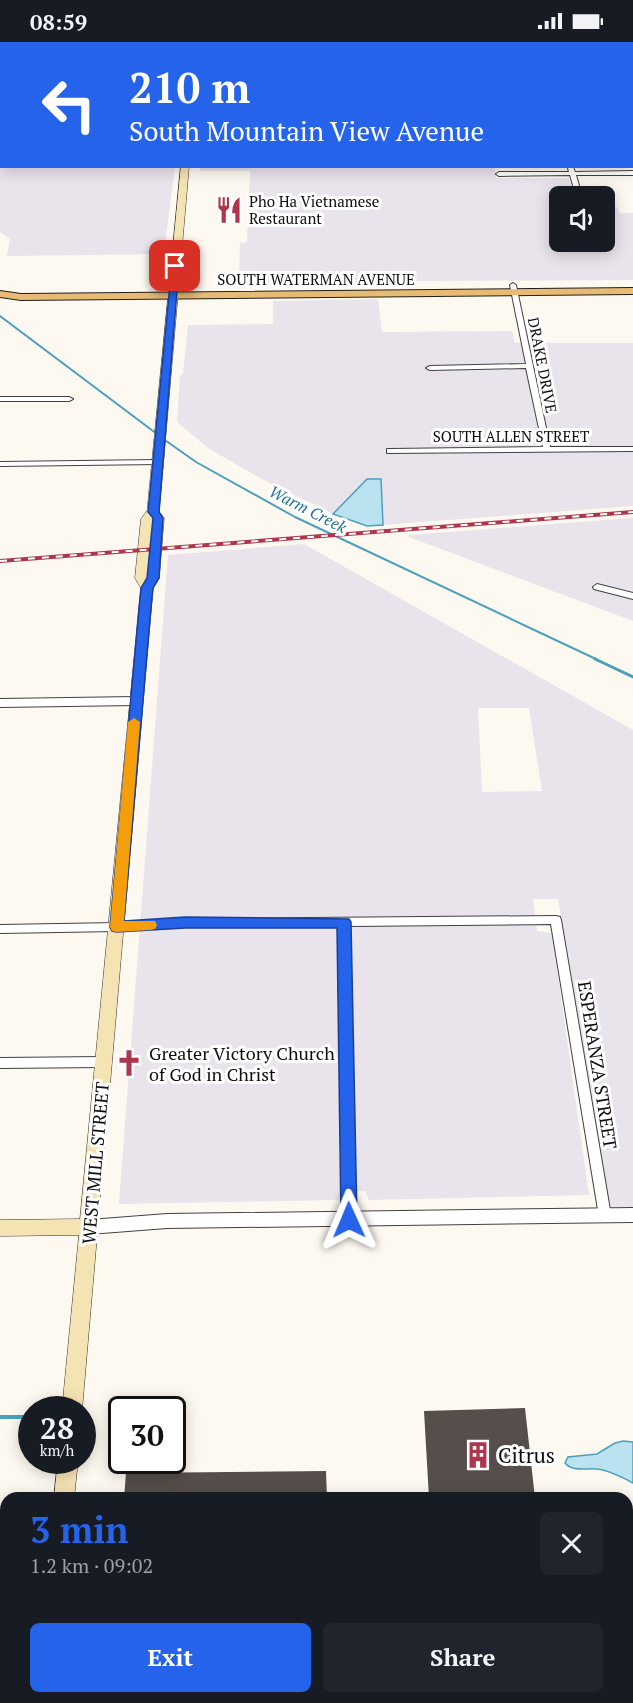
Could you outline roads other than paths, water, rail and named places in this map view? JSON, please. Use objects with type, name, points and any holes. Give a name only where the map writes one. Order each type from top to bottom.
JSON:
[{"type":"main road","name":"WEST MILL STREET","points":[[73,1396],[147,588],[153,578],[158,518],[153,512],[185,168]]},
{"type":"main road","name":"SOUTH WATERMAN AVENUE","points":[[514,289],[633,284]]},
{"type":"main road","name":"SOUTH WATERMAN AVENUE","points":[[0,293],[21,290],[99,289],[173,292]]},
{"type":"main road","points":[[21,297],[25,294],[87,293],[99,289]]},
{"type":"main road","name":"SOUTH WATERMAN AVENUE","points":[[0,293],[21,297],[173,292],[514,289],[633,291]]},
{"type":"main road","points":[[0,1228],[89,1227]]},
{"type":"main road","points":[[65,1492],[67,1474]]},
{"type":"street","points":[[572,170],[576,186]]},
{"type":"street","points":[[499,174],[572,170],[633,173]]},
{"type":"street","name":"DRAKE DRIVE","points":[[514,289],[547,450]]},
{"type":"street","points":[[430,368],[529,366]]},
{"type":"street","points":[[0,399],[69,399]]},
{"type":"street","name":"SOUTH ALLEN STREET","points":[[390,451],[633,448]]},
{"type":"street","points":[[0,464],[157,462]]},
{"type":"street","points":[[597,587],[633,596]]},
{"type":"street","points":[[0,703],[136,701]]},
{"type":"street","name":"ESPERANZA STREET","points":[[344,922],[556,920],[605,1216]]},
{"type":"street","points":[[0,929],[185,923],[344,922],[349,1220]]},
{"type":"street","points":[[0,1063],[104,1062]]},
{"type":"street","points":[[89,1227],[167,1221],[633,1215]]},
{"type":"water","points":[[367,479],[381,479],[383,525],[367,526],[333,514]]},
{"type":"water","points":[[623,1441],[633,1442],[633,1483],[606,1471],[575,1469],[565,1463],[568,1457],[597,1454]]},
{"type":"waterway","name":"Warm Creek","points":[[0,316],[157,434]]},
{"type":"waterway","name":"Warm Creek","points":[[162,438],[196,462],[295,517],[598,660]]},
{"type":"waterway","name":"Warm Creek","points":[[595,659],[633,677]]},
{"type":"waterway","points":[[0,1417],[18,1417]]},
{"type":"railway","points":[[0,561],[633,512]]},
{"type":"place","name":"Pho Ha Vietnamese Restaurant","points":[[229,210]]},
{"type":"place","name":"Greater Victory Church of God in Christ","points":[[129,1063]]},
{"type":"place","name":"Citrus","points":[[478,1455]]}]
